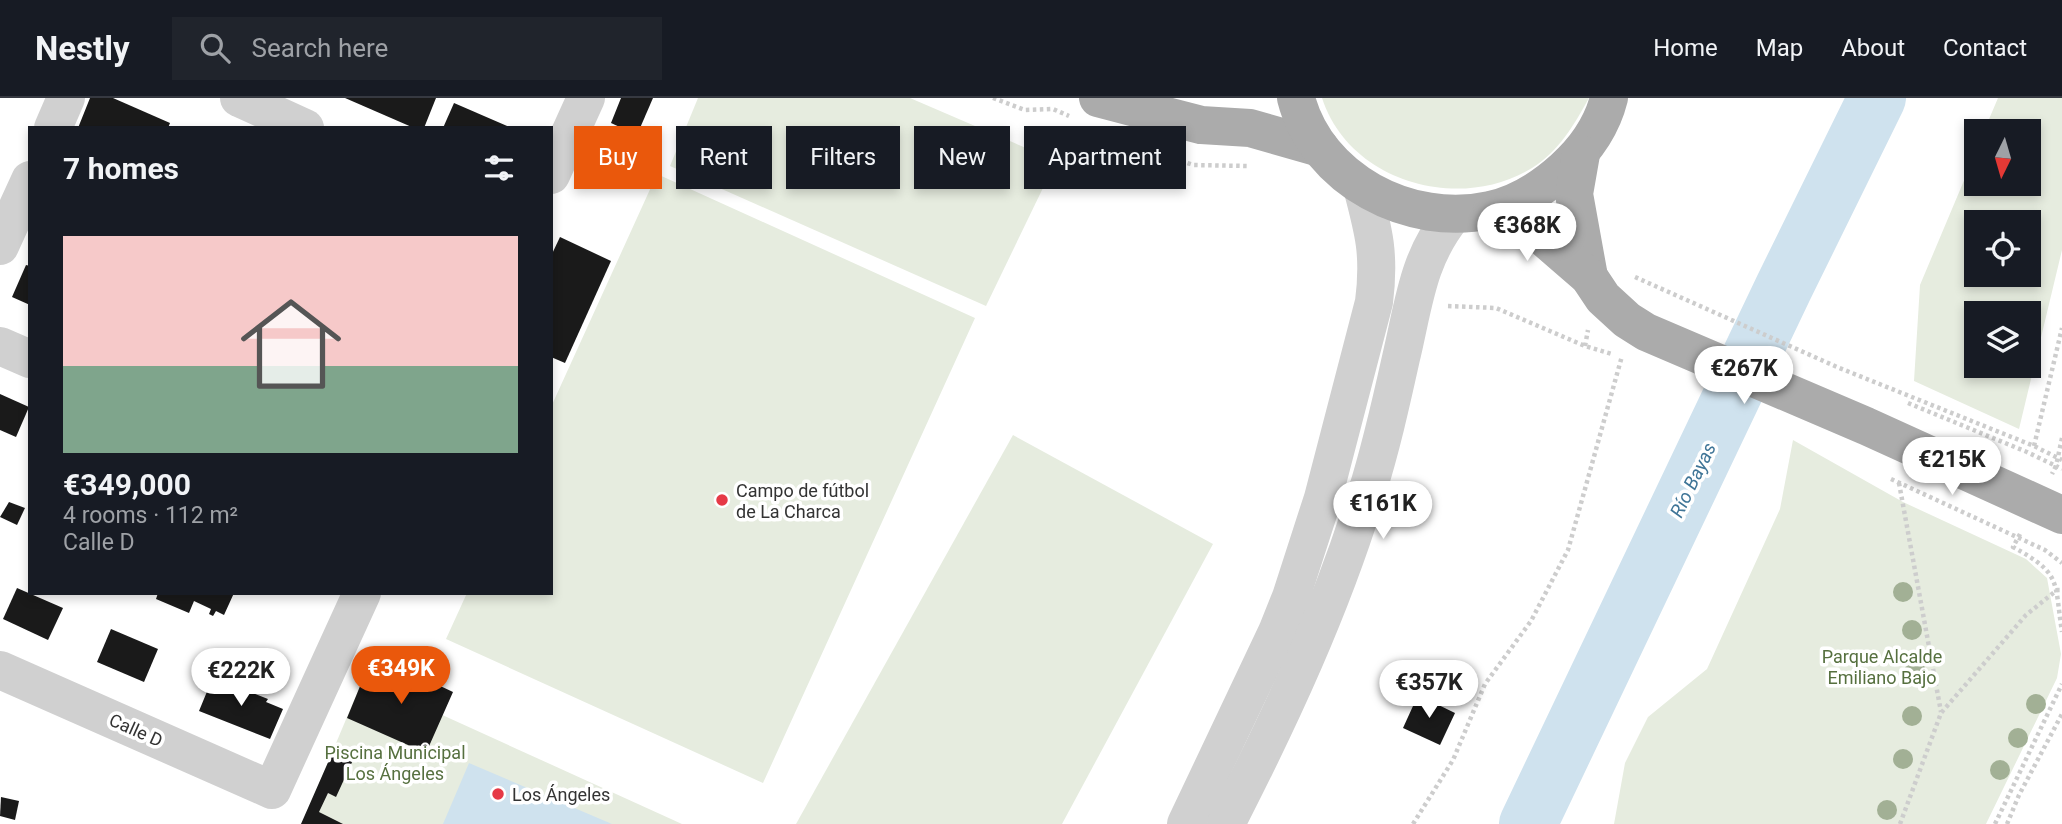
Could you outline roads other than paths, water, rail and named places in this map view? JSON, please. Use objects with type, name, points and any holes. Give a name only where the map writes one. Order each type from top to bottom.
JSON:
[{"type":"main road","points":[[1098,98],[1201,125],[1250,128],[1320,148]]},
{"type":"main road","points":[[1159,112],[1206,105],[1223,98]]},
{"type":"main road","points":[[1296,98],[1299,110],[1320,148],[1339,169],[1362,187],[1405,208],[1453,215],[1492,210],[1541,189],[1581,153],[1605,114],[1609,98]]},
{"type":"main road","points":[[1581,153],[1574,194],[1589,277]]},
{"type":"main road","points":[[1492,210],[1536,232],[1589,277],[1632,335],[1866,426],[2062,515]]},
{"type":"street","points":[[54,126],[66,98]]},
{"type":"street","points":[[239,98],[301,126]]},
{"type":"street","points":[[553,171],[586,98]]},
{"type":"street","points":[[0,246],[28,184]]},
{"type":"street","points":[[1186,824],[1277,632],[1323,498],[1374,302],[1378,270],[1375,235],[1362,187]]},
{"type":"street","points":[[1226,824],[1309,653],[1352,541],[1382,442],[1421,269],[1440,232],[1453,215]]},
{"type":"street","points":[[0,346],[28,358]]},
{"type":"street","name":"Calle D","points":[[0,670],[272,790],[361,595]]},
{"type":"water","name":"Los Ángeles","points":[[469,763],[612,824],[443,824]]},
{"type":"waterway","name":"Río Bayas","points":[[1528,824],[1877,98]]},
{"type":"place","name":"Campo de fútbol de La Charca","points":[[722,500]]},
{"type":"place","name":"Los Ángeles","points":[[498,794]]},
{"type":"park label","name":"Parque Alcalde Emiliano Bajo","points":[[1882,666]]},
{"type":"park label","name":"Piscina Municipal Los Ángeles","points":[[395,762]]}]
